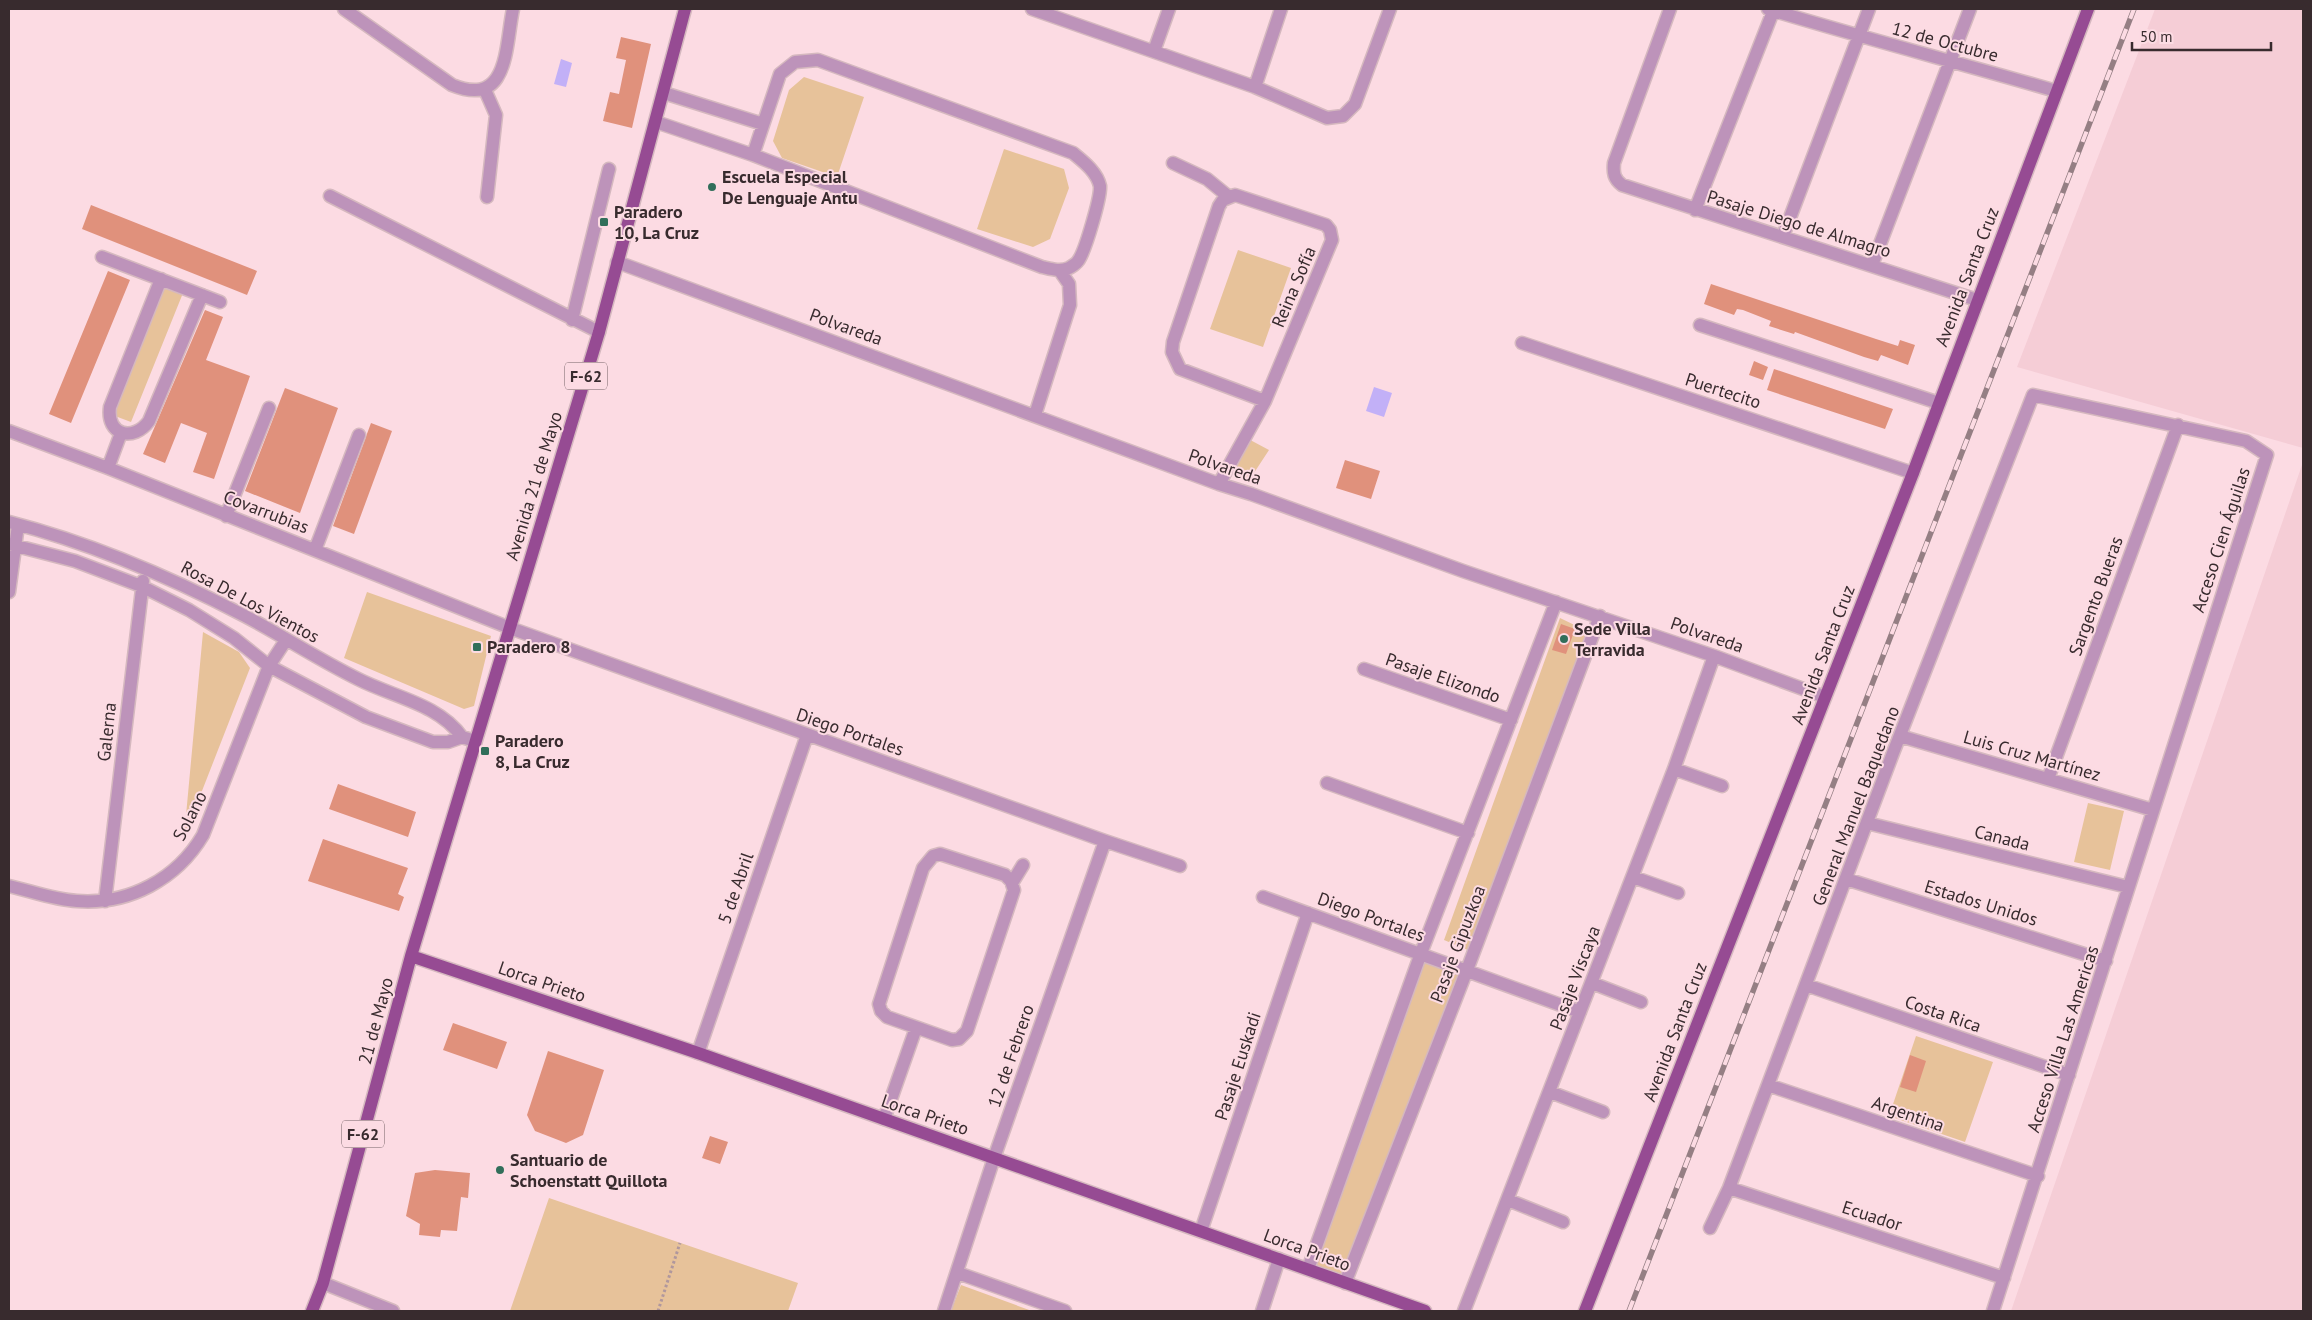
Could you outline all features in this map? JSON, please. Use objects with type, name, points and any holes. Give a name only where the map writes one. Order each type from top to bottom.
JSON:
[{"type":"main road","name":"Avenida 21 de Mayo","points":[[475,741],[599,332],[685,9]]},
{"type":"main road","name":"Avenida Santa Cruz","points":[[1585,1311],[1913,473],[2088,9]]},
{"type":"main road","name":"21 de Mayo","points":[[312,1311],[323,1283],[412,956],[475,741]]},
{"type":"main road","name":"Lorca Prieto","points":[[412,956],[698,1053],[1425,1311]]},
{"type":"street","points":[[344,9],[452,85],[469,92],[485,90],[496,82],[501,71],[513,9]]},
{"type":"street","points":[[1032,9],[1255,87],[1327,118],[1343,116],[1355,104],[1390,9]]},
{"type":"street","points":[[1154,51],[1169,9]]},
{"type":"street","points":[[1255,87],[1281,9]]},
{"type":"street","name":"Pasaje Diego de Almagro","points":[[1670,9],[1614,163],[1615,177],[1622,185],[1977,300]]},
{"type":"street","points":[[1695,210],[1772,9]]},
{"type":"street","name":"12 de Octubre","points":[[1772,9],[1859,37],[1950,60],[2056,91]]},
{"type":"street","points":[[1783,236],[1869,9]]},
{"type":"street","points":[[1872,265],[1970,9]]},
{"type":"street","points":[[656,122],[753,155],[1042,267],[1060,271],[1069,268],[1078,261],[1100,199],[1099,185],[1094,174],[1087,164],[1073,154],[818,60],[795,62],[780,74],[753,155]]},
{"type":"street","points":[[485,90],[496,115],[487,197]]},
{"type":"street","points":[[664,93],[763,124]]},
{"type":"street","points":[[1173,163],[1198,174],[1228,197],[1219,206],[1173,342],[1172,352],[1180,369],[1264,401]]},
{"type":"street","points":[[572,320],[609,169]]},
{"type":"street","name":"Reina Sofía","points":[[1219,484],[1264,401],[1330,245],[1331,234],[1326,225],[1242,195],[1228,197]]},
{"type":"street","points":[[330,196],[599,332]]},
{"type":"street","points":[[102,257],[220,302]]},
{"type":"street","name":"Polvareda","points":[[617,262],[1219,484],[1714,656],[1825,697]]},
{"type":"street","points":[[1034,415],[1070,305],[1070,284],[1060,271]]},
{"type":"street","points":[[161,279],[110,408],[108,417],[112,425],[121,433],[135,433],[143,430],[149,421],[202,295]]},
{"type":"street","points":[[1700,325],[1939,403]]},
{"type":"street","name":"Puertecito","points":[[1522,343],[1913,473]]},
{"type":"street","name":"Acceso Cien Águilas","points":[[2033,395],[2178,425],[2246,442],[2267,455],[2153,810]]},
{"type":"street","name":"General Manuel Baquedano","points":[[1710,1228],[1729,1188],[1900,736],[2033,395]]},
{"type":"street","points":[[226,516],[269,408]]},
{"type":"street","name":"Sargento Bueras","points":[[2048,780],[2178,425]]},
{"type":"street","name":"Covarrubias","points":[[9,431],[108,468],[510,628]]},
{"type":"street","points":[[108,468],[121,433]]},
{"type":"street","points":[[315,550],[359,435]]},
{"type":"street","points":[[9,592],[14,523]]},
{"type":"street","name":"Rosa De Los Vientos","points":[[14,523],[146,569],[248,618],[359,680],[441,715],[453,724],[462,738]]},
{"type":"street","name":"Rosa De Los Vientos","points":[[12,545],[74,561],[141,586],[189,610],[234,638],[269,666],[366,717],[433,742],[448,742],[462,738],[475,741]]},
{"type":"street","name":"Galerna","points":[[104,901],[141,586],[146,569]]},
{"type":"street","name":"Pasaje Gipuzkoa","points":[[1308,1269],[1421,953],[1556,602]]},
{"type":"street","name":"Pasaje Gipuzkoa","points":[[1345,1283],[1467,970],[1600,616]]},
{"type":"street","name":"Diego Portales","points":[[510,628],[1105,841],[1180,866]]},
{"type":"street","name":"Solano","points":[[9,886],[63,899],[104,901],[148,888],[166,877],[194,851],[216,807],[269,666],[286,640]]},
{"type":"street","name":"Pasaje Viscaya","points":[[1464,1311],[1674,769],[1714,656]]},
{"type":"street","name":"Pasaje Elizondo","points":[[1364,669],[1511,720]]},
{"type":"street","name":"5 de Abril","points":[[698,1053],[807,735]]},
{"type":"street","name":"Luis Cruz Martínez","points":[[1900,736],[2153,810]]},
{"type":"street","points":[[1674,769],[1722,786]]},
{"type":"street","points":[[1327,783],[1468,833]]},
{"type":"street","name":"Acceso Villa Las Americas","points":[[1993,1311],[2038,1176],[2153,810]]},
{"type":"street","name":"Canada","points":[[1867,823],[2128,887]]},
{"type":"street","name":"12 de Febrero","points":[[944,1311],[958,1273],[994,1158],[1105,841]]},
{"type":"street","points":[[1012,883],[1005,875],[997,871],[946,855],[933,856],[926,864],[878,1004],[881,1011],[887,1017],[952,1040],[964,1036],[1013,895],[1012,883],[1022,865]]},
{"type":"street","points":[[1633,876],[1678,893]]},
{"type":"street","name":"Estados Unidos","points":[[1846,879],[2106,960]]},
{"type":"street","name":"Diego Portales","points":[[1264,897],[1580,1012]]},
{"type":"street","name":"Pasaje Euskadi","points":[[1201,1231],[1308,913]]},
{"type":"street","points":[[1592,983],[1641,1002]]},
{"type":"street","name":"Costa Rica","points":[[1806,985],[2069,1076]]},
{"type":"street","points":[[884,1119],[916,1028]]},
{"type":"street","name":"Argentina","points":[[1768,1085],[2038,1176]]},
{"type":"street","points":[[1550,1092],[1602,1112]]},
{"type":"street","name":"Ecuador","points":[[1729,1188],[2004,1278]]},
{"type":"street","points":[[1508,1200],[1563,1222]]},
{"type":"street","points":[[1262,1311],[1279,1259]]},
{"type":"street","points":[[958,1273],[1065,1311]]},
{"type":"street","points":[[323,1283],[393,1311]]},
{"type":"path","points":[[658,1311],[680,1243]]},
{"type":"shaded area","points":[[2155,9],[2303,9],[2303,448],[2017,367]]},
{"type":"shaded area","points":[[561,59],[572,63],[566,87],[554,84]]},
{"type":"shaded area","points":[[804,77],[864,97],[837,177],[782,158],[773,141],[789,90]]},
{"type":"shaded area","points":[[1004,149],[1064,169],[1069,188],[1050,239],[1033,247],[977,229]]},
{"type":"shaded area","points":[[1238,250],[1291,268],[1263,347],[1210,329]]},
{"type":"shaded area","points":[[160,284],[183,293],[131,422],[107,413]]},
{"type":"shaded area","points":[[1374,387],[1392,393],[1384,417],[1366,411]]},
{"type":"shaded area","points":[[1239,434],[1269,450],[1250,479],[1221,466]]},
{"type":"shaded area","points":[[2303,462],[2303,1311],[2011,1311]]},
{"type":"shaded area","points":[[367,592],[491,636],[474,706],[464,709],[344,658]]},
{"type":"shaded area","points":[[1560,618],[1587,631],[1468,950],[1444,940]]},
{"type":"shaded area","points":[[203,632],[239,652],[250,668],[184,837]]},
{"type":"shaded area","points":[[2088,803],[2124,811],[2110,870],[2074,862]]},
{"type":"shaded area","points":[[1421,953],[1467,970],[1345,1283],[1308,1269]]},
{"type":"shaded area","points":[[1916,1036],[1993,1062],[1965,1142],[1889,1116]]},
{"type":"shaded area","points":[[549,1198],[798,1283],[788,1311],[510,1311]]},
{"type":"shaded area","points":[[961,1285],[1032,1311],[951,1311]]},
{"type":"building","points":[[621,37],[651,44],[632,128],[603,121],[610,92],[619,94],[626,60],[616,58]]},
{"type":"building","points":[[91,205],[257,271],[247,295],[82,229]]},
{"type":"building","points":[[108,271],[130,280],[71,423],[49,414]]},
{"type":"building","points":[[1711,284],[1898,346],[1900,340],[1915,345],[1908,365],[1881,355],[1878,361],[1795,332],[1794,334],[1769,326],[1771,321],[1743,310],[1737,309],[1734,315],[1704,304]]},
{"type":"building","points":[[205,310],[223,317],[206,360],[250,376],[214,479],[193,472],[207,433],[181,423],[165,463],[143,454]]},
{"type":"building","points":[[1754,361],[1768,367],[1763,380],[1749,375]]},
{"type":"building","points":[[1774,369],[1893,409],[1885,429],[1767,390]]},
{"type":"building","points":[[285,388],[338,408],[300,513],[245,491]]},
{"type":"building","points":[[371,423],[392,431],[354,534],[333,526]]},
{"type":"building","points":[[1345,460],[1380,471],[1371,499],[1336,488]]},
{"type":"building","name":"Sede Villa Terravida","points":[[1561,624],[1575,629],[1566,654],[1552,650]]},
{"type":"building","points":[[338,784],[416,812],[408,837],[329,809]]},
{"type":"building","points":[[323,839],[408,868],[398,894],[404,897],[399,911],[308,881]]},
{"type":"building","points":[[453,1023],[507,1042],[497,1069],[443,1050]]},
{"type":"building","points":[[548,1051],[604,1070],[583,1135],[566,1143],[535,1131],[527,1115]]},
{"type":"building","points":[[1910,1055],[1926,1061],[1916,1092],[1900,1087]]},
{"type":"building","points":[[710,1136],[728,1142],[720,1164],[702,1158]]},
{"type":"building","points":[[435,1170],[470,1173],[468,1198],[461,1197],[457,1231],[441,1230],[440,1237],[419,1235],[420,1224],[406,1216],[415,1173]]},
{"type":"railway","points":[[1629,1311],[2134,9]]},
{"type":"place","name":"Escuela Especial De Lenguaje Antu","points":[[712,187]]},
{"type":"place","name":"Paradero 10, La Cruz","points":[[604,222]]},
{"type":"place","name":"Sede Villa Terravida","points":[[1564,639]]},
{"type":"place","name":"Paradero 8","points":[[477,647]]},
{"type":"place","name":"Paradero 8, La Cruz","points":[[485,751]]},
{"type":"place","name":"Santuario de Schoenstatt Quillota","points":[[500,1170]]}]
